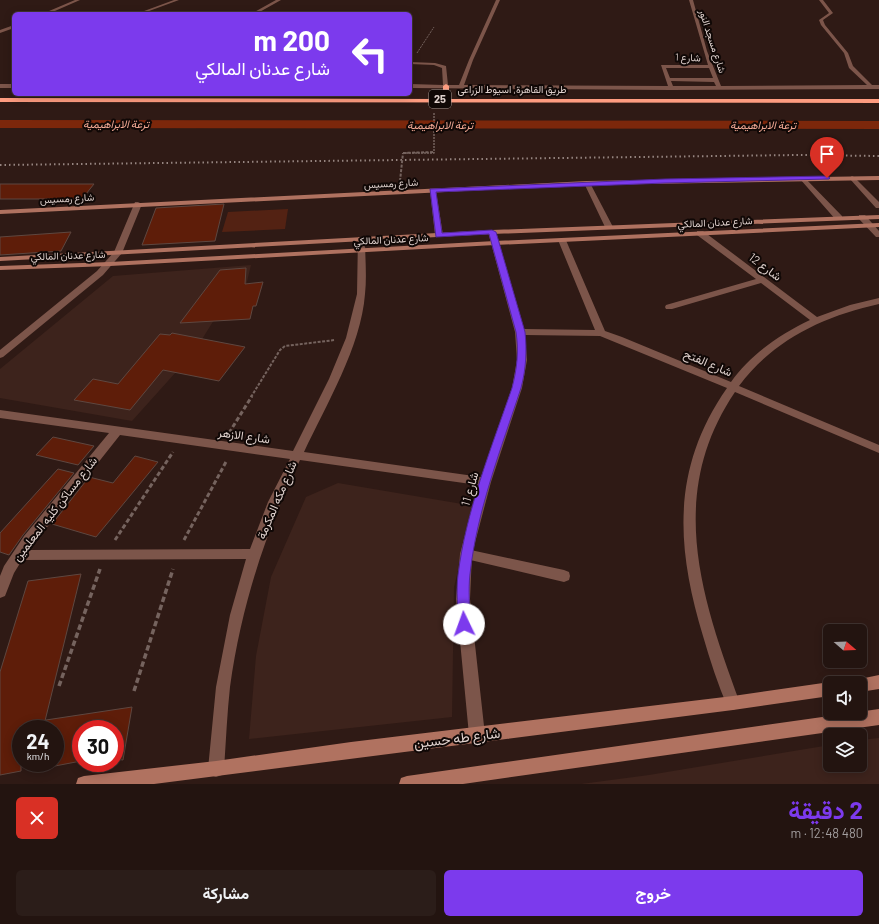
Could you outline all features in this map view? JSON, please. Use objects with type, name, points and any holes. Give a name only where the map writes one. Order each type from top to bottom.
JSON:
[{"type":"highway","name":"طريق القاهرة, اسيوط الزراعى","points":[[412,92],[446,89],[879,94]]},
{"type":"highway","points":[[446,89],[446,99]]},
{"type":"highway","points":[[0,92],[12,92]]},
{"type":"highway","name":"طريق القاهرة, اسيوط الزراعى","points":[[0,100],[446,99],[879,101]]},
{"type":"main road","name":"شارع رمسيس","points":[[0,212],[587,183],[802,178],[879,178]]},
{"type":"main road","name":"شارع عدنان المالكي","points":[[0,268],[110,264],[361,245],[494,237],[609,227],[879,217]]},
{"type":"main road","name":"شارع عدنان المالكي","points":[[0,259],[118,253],[361,245],[439,235],[562,240],[879,225]]},
{"type":"main road","points":[[867,684],[879,682]]},
{"type":"main road","name":"شارع طه حسين","points":[[84,784],[216,769],[351,750],[733,703],[823,690]]},
{"type":"main road","points":[[407,784],[879,717]]},
{"type":"street","points":[[49,12],[78,0]]},
{"type":"street","points":[[142,12],[164,6],[177,0]]},
{"type":"street","points":[[257,12],[279,0]]},
{"type":"street","points":[[461,87],[471,60],[498,0]]},
{"type":"street","name":"شارع مسجد النور","points":[[691,0],[705,51],[719,88]]},
{"type":"street","points":[[821,0],[831,13],[821,20],[823,25],[846,53],[851,67],[871,87]]},
{"type":"street","points":[[0,32],[12,27]]},
{"type":"street","points":[[412,63],[435,64],[444,67],[446,89]]},
{"type":"street","name":"شارع 1","points":[[667,79],[662,67],[664,66],[711,67]]},
{"type":"street","points":[[671,88],[667,79],[716,80]]},
{"type":"street","points":[[0,86],[12,86]]},
{"type":"street","name":"طريق القاهرة, اسيوط الزراعى","points":[[412,86],[446,89],[461,87],[879,87]]},
{"type":"street","points":[[802,178],[839,218]]},
{"type":"street","points":[[852,178],[879,206]]},
{"type":"street","points":[[587,183],[609,227]]},
{"type":"street","points":[[433,191],[439,235]]},
{"type":"street","points":[[0,355],[110,264],[118,253],[138,204]]},
{"type":"street","points":[[862,217],[879,235]]},
{"type":"street","name":"شارع 12","points":[[700,233],[816,320]]},
{"type":"street","name":"شارع 11","points":[[477,735],[463,600],[466,554],[485,482],[520,374],[523,347],[494,237]]},
{"type":"street","points":[[562,240],[601,333]]},
{"type":"street","name":"شارع مكه المكرمة","points":[[216,769],[223,687],[237,615],[254,554],[274,502],[334,379],[351,338],[357,315],[360,294],[361,245]]},
{"type":"street","points":[[669,307],[762,280]]},
{"type":"street","points":[[733,703],[711,644],[697,591],[690,544],[690,504],[694,468],[704,437],[717,410],[733,387],[762,355],[778,342],[816,320],[861,305],[879,301]]},
{"type":"street","name":"شارع الفتح","points":[[520,332],[601,333],[619,339],[879,449]]},
{"type":"street","name":"شارع الازهر","points":[[0,414],[485,482]]},
{"type":"street","name":"شارع مساكن كليه المعلمين","points":[[0,592],[9,570],[18,554],[116,431]]},
{"type":"street","points":[[18,554],[254,554]]},
{"type":"street","points":[[466,554],[564,576]]},
{"type":"path","points":[[414,57],[434,27]]},
{"type":"path","points":[[400,181],[403,153],[434,153],[434,107]]},
{"type":"path","points":[[221,445],[280,350],[285,346],[293,344],[351,338]]},
{"type":"shaded area","points":[[288,209],[285,229],[222,232],[228,212]]},
{"type":"shaded area","points":[[251,265],[244,294],[224,304],[194,352],[132,421],[0,398],[0,369],[113,276]]},
{"type":"shaded area","points":[[338,483],[474,506],[454,587],[452,717],[249,739],[256,656],[271,577],[306,497]]},
{"type":"shaded area","points":[[879,738],[879,784],[581,784],[649,775],[823,746],[823,772],[867,772],[867,739]]},
{"type":"building","points":[[0,184],[94,184],[82,199],[0,199]]},
{"type":"building","points":[[224,204],[215,241],[142,245],[156,208]]},
{"type":"building","points":[[71,232],[61,251],[0,255],[0,237]]},
{"type":"building","points":[[246,268],[245,284],[263,282],[256,306],[253,306],[250,319],[180,323],[220,270]]},
{"type":"building","points":[[172,333],[245,347],[219,381],[163,370],[130,410],[74,400],[93,379],[118,384],[160,334],[170,335]]},
{"type":"building","points":[[53,437],[94,446],[78,465],[36,455]]},
{"type":"building","points":[[135,456],[158,462],[96,537],[52,524],[89,477],[113,483]]},
{"type":"building","points":[[58,469],[74,473],[23,535],[9,555],[0,552],[0,533]]},
{"type":"building","points":[[81,574],[45,720],[12,720],[12,772],[16,772],[0,775],[0,672],[28,581]]},
{"type":"building","points":[[132,707],[124,754],[124,720],[72,720],[72,763],[64,764],[64,720],[46,720]]},
{"type":"waterway","name":"ترعة الابراهيمية","points":[[0,124],[879,125]]},
{"type":"railway","points":[[0,165],[798,155],[879,156]]},
{"type":"route","points":[[464,624],[463,600],[466,554],[485,482],[517,388],[523,347],[492,232],[439,235],[433,191],[587,183],[827,178]]}]
